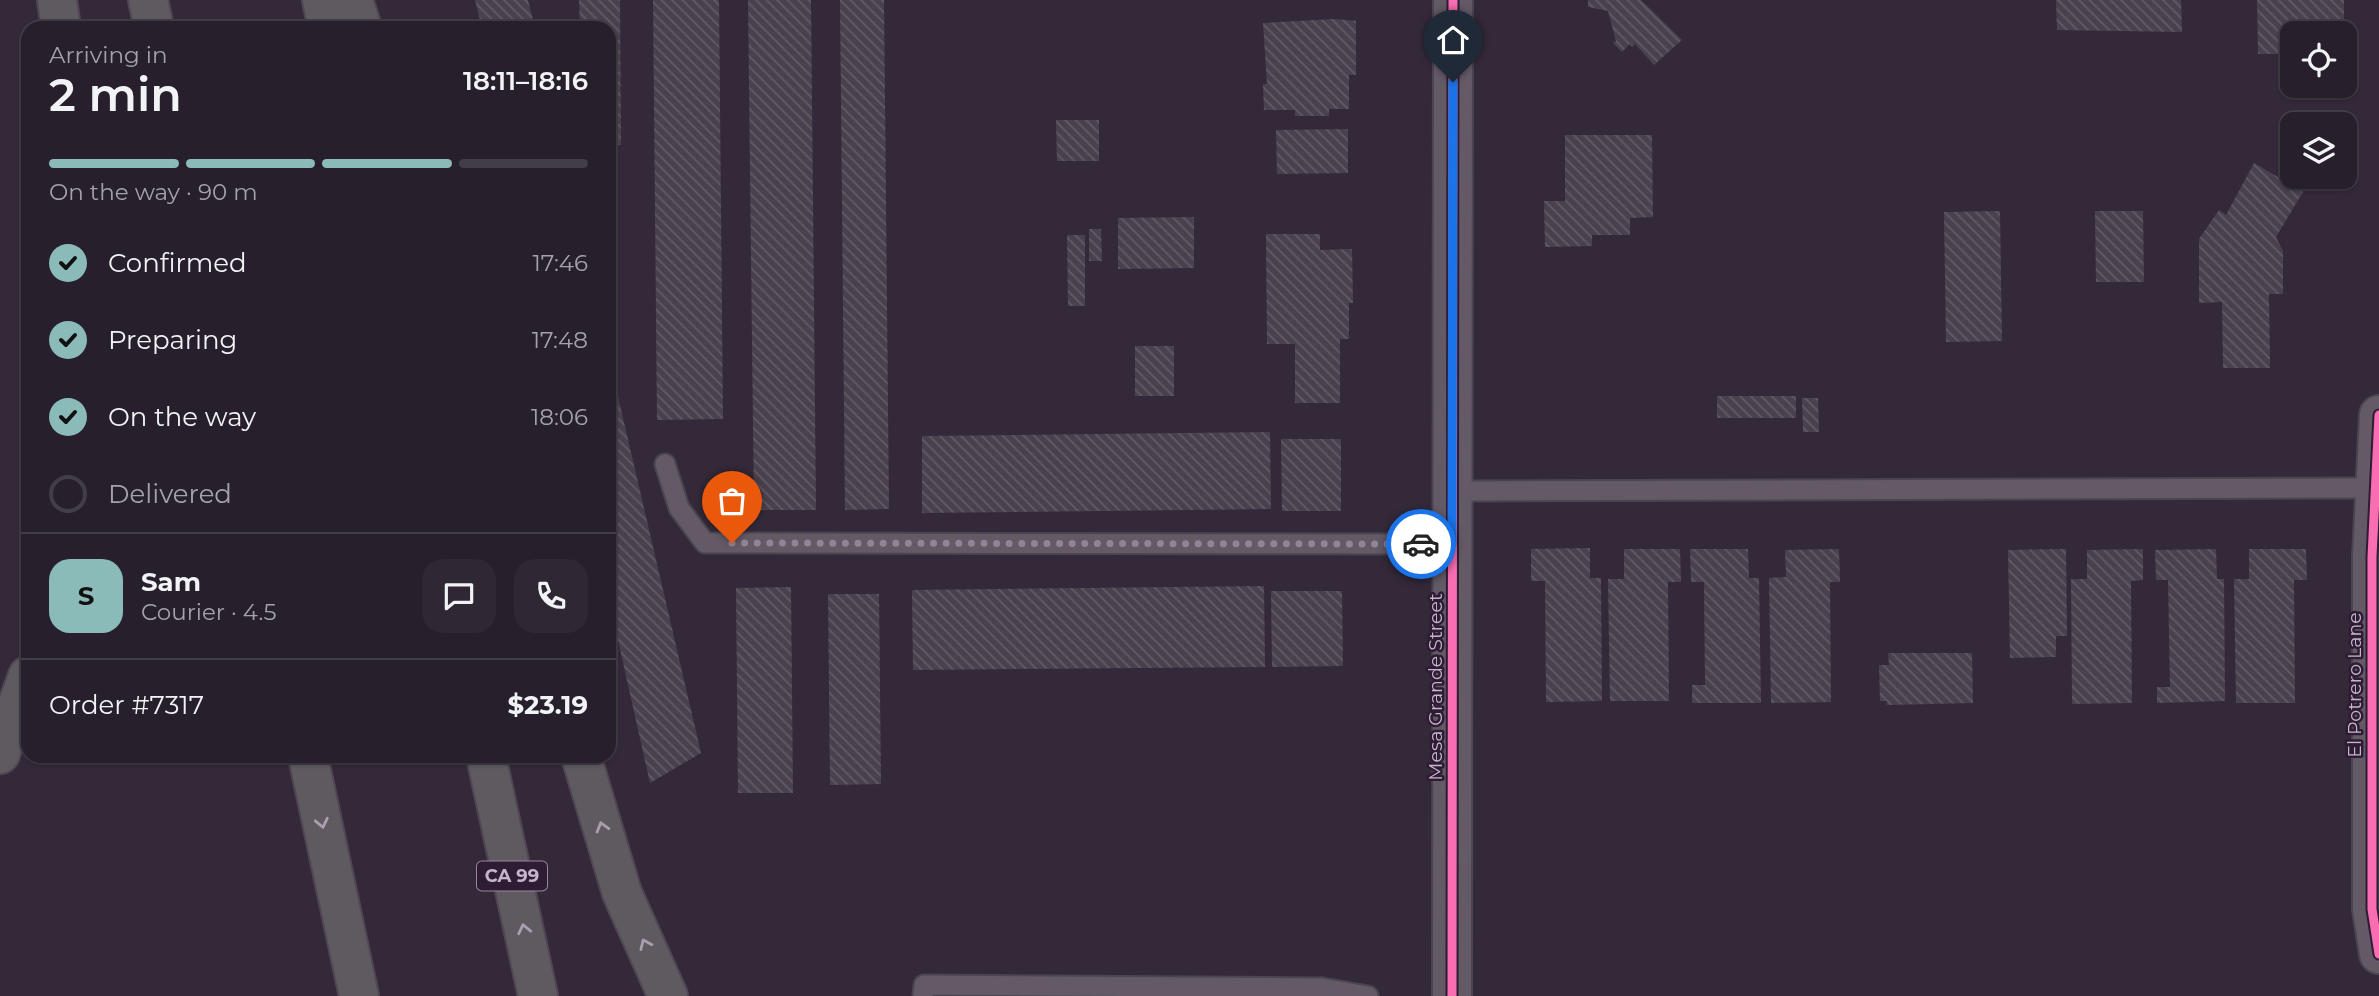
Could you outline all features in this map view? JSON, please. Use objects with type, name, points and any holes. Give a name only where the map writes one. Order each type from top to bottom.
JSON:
[{"type":"highway","points":[[57,0],[60,21]]},
{"type":"highway","points":[[148,0],[152,21]]},
{"type":"highway","points":[[322,0],[326,21]]},
{"type":"highway","points":[[353,0],[360,21]]},
{"type":"highway","points":[[0,754],[21,696]]},
{"type":"highway","points":[[309,763],[359,996]]},
{"type":"highway","name":"CA 99","points":[[488,763],[538,996]]},
{"type":"highway","points":[[583,763],[622,892],[668,996]]},
{"type":"street","name":"Mesa Grande Street","points":[[1452,996],[1453,0]]},
{"type":"street","name":"El Potrero Lane","points":[[2379,415],[2372,557],[2372,909],[2379,954]]},
{"type":"lane","points":[[665,464],[679,508],[705,543],[1452,544]]},
{"type":"lane","points":[[1453,491],[2375,488]]},
{"type":"lane","points":[[923,996],[924,985],[1322,992],[1368,996]]},
{"type":"building","points":[[475,0],[528,0],[533,21],[480,21]]},
{"type":"building","points":[[579,0],[620,0],[621,145],[616,145],[616,21],[580,21]]},
{"type":"building","points":[[653,0],[719,0],[723,419],[657,420]]},
{"type":"building","points":[[748,0],[811,0],[816,510],[754,510]]},
{"type":"building","points":[[840,0],[884,0],[889,509],[845,510]]},
{"type":"building","points":[[1588,0],[1641,0],[1682,40],[1654,65],[1635,44],[1632,47],[1630,44],[1622,52],[1613,43],[1616,41],[1608,11],[1588,7]]},
{"type":"building","points":[[2056,0],[2181,0],[2182,32],[2057,30]]},
{"type":"building","points":[[2257,0],[2344,0],[2344,21],[2280,21],[2280,54],[2258,54]]},
{"type":"building","points":[[1335,19],[1356,21],[1356,75],[1349,75],[1349,109],[1329,109],[1329,116],[1295,116],[1295,110],[1264,110],[1263,84],[1267,84],[1263,23]]},
{"type":"building","points":[[1056,120],[1099,120],[1099,161],[1057,161]]},
{"type":"building","points":[[1348,129],[1348,173],[1277,174],[1276,130]]},
{"type":"building","points":[[1565,135],[1652,135],[1653,217],[1630,218],[1630,235],[1592,235],[1592,246],[1545,247],[1544,201],[1565,201]]},
{"type":"building","points":[[2254,163],[2280,178],[2280,189],[2298,189],[2303,192],[2276,237],[2283,251],[2283,294],[2269,294],[2270,368],[2223,368],[2222,302],[2199,303],[2199,239],[2219,210],[2226,215]]},
{"type":"building","points":[[2000,211],[2002,341],[1946,342],[1944,212]]},
{"type":"building","points":[[2095,211],[2143,211],[2144,282],[2096,282]]},
{"type":"building","points":[[1194,217],[1194,268],[1118,269],[1118,218]]},
{"type":"building","points":[[1089,229],[1101,229],[1102,261],[1089,261]]},
{"type":"building","points":[[1266,234],[1320,234],[1320,250],[1352,249],[1353,303],[1349,303],[1349,339],[1340,339],[1340,403],[1295,403],[1295,344],[1267,344]]},
{"type":"building","points":[[1067,235],[1085,235],[1085,306],[1068,306]]},
{"type":"building","points":[[1135,346],[1174,346],[1174,396],[1135,396]]},
{"type":"building","points":[[616,388],[701,753],[650,783],[616,631]]},
{"type":"building","points":[[1717,396],[1796,396],[1796,418],[1717,418]]},
{"type":"building","points":[[1802,398],[1818,398],[1819,432],[1803,432]]},
{"type":"building","points":[[1270,432],[1271,509],[922,513],[922,436]]},
{"type":"building","points":[[1281,439],[1341,439],[1341,511],[1282,511]]},
{"type":"building","points":[[1590,548],[1590,578],[1601,578],[1602,701],[1546,702],[1545,581],[1531,581],[1531,549]]},
{"type":"building","points":[[1624,549],[1680,549],[1681,582],[1668,582],[1669,701],[1610,701],[1608,579],[1624,579]]},
{"type":"building","points":[[1690,549],[1748,549],[1749,578],[1759,578],[1761,703],[1692,703],[1692,685],[1705,685],[1704,582],[1691,582]]},
{"type":"building","points":[[1839,549],[1840,582],[1830,582],[1831,702],[1771,703],[1769,578],[1786,577],[1785,550]]},
{"type":"building","points":[[2066,549],[2067,636],[2056,636],[2056,657],[2010,658],[2008,550]]},
{"type":"building","points":[[2143,549],[2143,580],[2131,581],[2132,703],[2072,704],[2071,579],[2087,579],[2087,550]]},
{"type":"building","points":[[2216,549],[2217,579],[2224,579],[2225,701],[2157,703],[2157,687],[2170,687],[2168,580],[2156,580],[2155,550]]},
{"type":"building","points":[[2249,549],[2306,549],[2307,580],[2294,580],[2295,703],[2236,703],[2234,579],[2249,579]]},
{"type":"building","points":[[1264,586],[1265,667],[913,670],[912,590]]},
{"type":"building","points":[[791,587],[793,793],[738,793],[736,588]]},
{"type":"building","points":[[1271,591],[1342,591],[1343,666],[1272,667]]},
{"type":"building","points":[[828,594],[879,594],[881,784],[830,785]]},
{"type":"building","points":[[1888,653],[1972,653],[1973,703],[1887,705],[1887,701],[1880,701],[1879,665],[1889,665]]},
{"type":"cycle path","points":[[1452,996],[1453,0]]},
{"type":"cycle path","points":[[2379,415],[2372,557],[2372,909],[2379,954]]},
{"type":"way so far","points":[[732,543],[1421,544]]},
{"type":"route","points":[[1421,544],[1452,544],[1453,82]]}]
